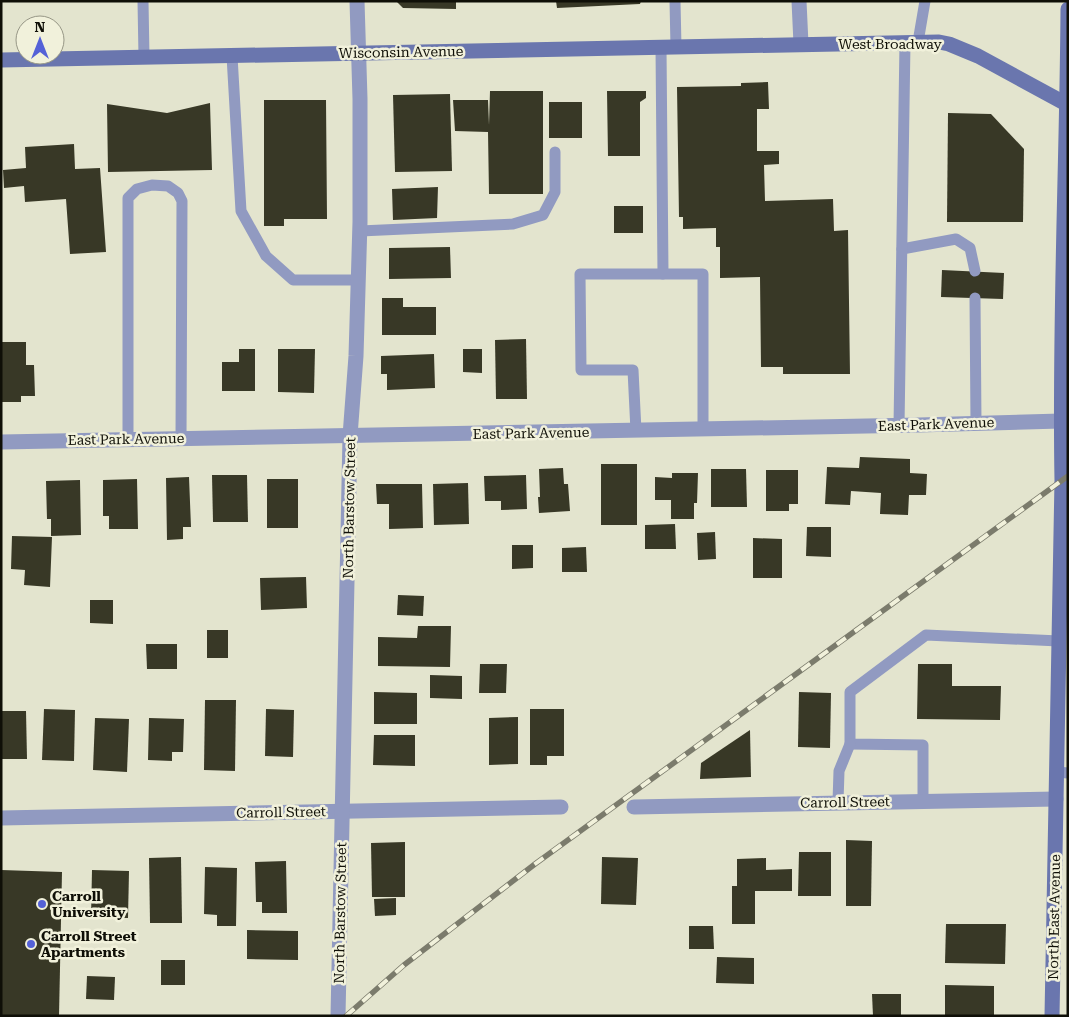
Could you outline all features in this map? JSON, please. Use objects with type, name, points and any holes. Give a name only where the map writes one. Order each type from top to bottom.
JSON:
[{"type":"main road","name":"North East Avenue","points":[[1052,1016],[1056,799],[1062,772],[1059,641],[1064,623],[1061,420],[1068,105],[1068,9]]},
{"type":"main road","name":"Wisconsin Avenue","points":[[1,60],[801,44]]},
{"type":"main road","name":"West Broadway","points":[[801,44],[949,44],[978,56],[1068,105]]},
{"type":"street","name":"North Barstow Street","points":[[338,1016],[350,436],[356,356],[360,232],[360,99],[357,1]]},
{"type":"street","points":[[799,1],[801,44]]},
{"type":"street","name":"East Park Avenue","points":[[1,442],[899,426],[1061,420]]},
{"type":"street","name":"Carroll Street","points":[[634,806],[1056,799]]},
{"type":"street","name":"Carroll Street","points":[[1,818],[561,806]]},
{"type":"lane","points":[[143,1],[144,57]]},
{"type":"lane","points":[[675,1],[676,47]]},
{"type":"lane","points":[[899,426],[902,249],[912,43],[925,1]]},
{"type":"lane","points":[[661,47],[663,274]]},
{"type":"lane","points":[[232,56],[241,211],[266,256],[293,280],[358,280]]},
{"type":"lane","points":[[360,232],[513,224],[543,215],[554,192],[555,152]]},
{"type":"lane","points":[[128,439],[128,198],[137,189],[152,185],[168,186],[178,193],[182,201],[181,438]]},
{"type":"lane","points":[[902,249],[956,239],[970,248],[975,271]]},
{"type":"lane","points":[[636,431],[633,370],[581,370],[580,274],[703,274],[703,429]]},
{"type":"lane","points":[[975,298],[976,423]]},
{"type":"lane","points":[[838,802],[839,771],[850,744],[850,692],[926,636],[1059,641]]},
{"type":"lane","points":[[850,744],[922,745],[923,801]]},
{"type":"building","points":[[396,1],[456,1],[456,9],[403,8]]},
{"type":"building","points":[[556,1],[641,1],[640,4],[557,8]]},
{"type":"building","points":[[768,82],[769,109],[757,109],[757,151],[779,151],[779,164],[764,165],[765,201],[833,199],[834,231],[848,230],[850,374],[783,374],[783,367],[761,367],[760,277],[720,278],[720,247],[716,247],[716,228],[683,229],[683,217],[679,217],[677,87],[741,86],[741,83]]},
{"type":"building","points":[[490,91],[543,91],[543,194],[489,194],[488,132],[455,131],[453,100],[488,100],[489,125]]},
{"type":"building","points":[[607,91],[646,91],[646,98],[640,102],[640,156],[608,156]]},
{"type":"building","points":[[450,94],[452,171],[395,172],[393,95]]},
{"type":"building","points":[[264,100],[326,100],[327,219],[284,219],[284,226],[264,226]]},
{"type":"building","points":[[549,102],[582,102],[582,138],[549,138]]},
{"type":"building","points":[[210,103],[212,170],[108,172],[107,104],[167,113]]},
{"type":"building","points":[[948,113],[991,114],[1024,149],[1023,222],[947,222]]},
{"type":"building","points":[[74,144],[75,169],[100,168],[106,252],[70,254],[66,199],[25,202],[24,186],[4,188],[3,170],[26,168],[25,147]]},
{"type":"building","points":[[438,187],[437,218],[393,220],[392,189]]},
{"type":"building","points":[[614,206],[643,206],[643,233],[614,233]]},
{"type":"building","points":[[450,247],[451,278],[389,279],[389,248]]},
{"type":"building","points":[[942,270],[1004,273],[1003,299],[941,297]]},
{"type":"building","points":[[382,298],[403,298],[403,307],[436,307],[436,335],[382,335]]},
{"type":"building","points":[[526,339],[527,399],[496,399],[495,340]]},
{"type":"building","points":[[1,342],[26,342],[26,365],[34,365],[35,396],[21,396],[21,402],[1,402]]},
{"type":"building","points":[[239,349],[255,349],[255,391],[222,391],[222,362],[239,362]]},
{"type":"building","points":[[278,349],[315,349],[314,393],[278,392]]},
{"type":"building","points":[[463,349],[482,349],[482,373],[463,372]]},
{"type":"building","points":[[434,354],[435,388],[387,390],[387,374],[381,374],[381,356]]},
{"type":"building","points":[[860,457],[910,459],[910,473],[927,474],[926,495],[909,495],[908,515],[880,514],[881,493],[851,491],[850,505],[825,504],[827,467],[859,468]]},
{"type":"building","points":[[601,464],[637,464],[637,525],[601,525]]},
{"type":"building","points":[[563,468],[564,484],[568,484],[570,511],[539,513],[539,469]]},
{"type":"building","points":[[711,469],[746,469],[747,507],[711,507]]},
{"type":"building","points":[[766,470],[798,470],[798,504],[789,504],[789,511],[766,511]]},
{"type":"building","points":[[672,473],[698,473],[697,503],[694,503],[694,519],[671,519],[671,500],[655,500],[655,477],[672,478]]},
{"type":"building","points":[[212,475],[247,475],[248,522],[213,522]]},
{"type":"building","points":[[526,475],[527,509],[501,510],[501,501],[485,501],[484,476]]},
{"type":"building","points":[[189,477],[191,527],[183,527],[183,539],[167,540],[166,478]]},
{"type":"building","points":[[137,479],[138,529],[109,529],[109,516],[103,516],[103,480]]},
{"type":"building","points":[[267,479],[298,479],[298,528],[267,528]]},
{"type":"building","points":[[80,480],[81,535],[51,536],[51,519],[47,519],[46,481]]},
{"type":"building","points":[[468,483],[469,524],[434,525],[433,484]]},
{"type":"building","points":[[376,484],[422,484],[423,528],[389,529],[389,504],[377,504]]},
{"type":"building","points":[[675,524],[676,549],[645,549],[645,525]]},
{"type":"building","points":[[807,527],[831,527],[831,557],[806,556]]},
{"type":"building","points":[[715,532],[716,559],[698,560],[697,533]]},
{"type":"building","points":[[12,536],[52,537],[50,587],[24,585],[25,570],[11,569]]},
{"type":"building","points":[[753,538],[782,539],[782,578],[753,578]]},
{"type":"building","points":[[512,545],[533,545],[533,568],[512,569]]},
{"type":"building","points":[[586,547],[587,572],[562,572],[562,548]]},
{"type":"building","points":[[306,577],[307,608],[261,610],[260,578]]},
{"type":"building","points":[[398,595],[424,596],[423,616],[397,615]]},
{"type":"building","points":[[90,600],[113,600],[113,624],[90,623]]},
{"type":"building","points":[[418,626],[451,626],[450,667],[378,666],[378,637],[417,638]]},
{"type":"building","points":[[207,630],[228,630],[228,658],[207,658]]},
{"type":"building","points":[[146,644],[177,644],[177,669],[147,669]]},
{"type":"building","points":[[480,664],[507,664],[506,693],[479,693]]},
{"type":"building","points":[[918,664],[952,664],[952,686],[1001,686],[1000,720],[917,719]]},
{"type":"building","points":[[430,675],[462,676],[462,699],[430,698]]},
{"type":"building","points":[[374,692],[417,693],[417,724],[374,724]]},
{"type":"building","points":[[799,692],[831,693],[830,748],[798,747]]},
{"type":"building","points":[[205,700],[236,700],[235,771],[204,770]]},
{"type":"building","points":[[44,709],[75,710],[74,761],[42,760]]},
{"type":"building","points":[[266,709],[294,710],[293,757],[265,756]]},
{"type":"building","points":[[530,709],[564,709],[564,756],[547,756],[547,765],[530,765]]},
{"type":"building","points":[[1,711],[26,711],[27,759],[1,759]]},
{"type":"building","points":[[518,717],[518,764],[489,765],[489,718]]},
{"type":"building","points":[[95,718],[129,719],[127,772],[93,770]]},
{"type":"building","points":[[149,718],[184,719],[183,752],[172,752],[172,761],[148,760]]},
{"type":"building","points":[[750,730],[751,777],[700,779],[701,763]]},
{"type":"building","points":[[374,735],[415,735],[415,766],[373,765]]},
{"type":"building","points":[[846,840],[872,841],[871,906],[846,906]]},
{"type":"building","points":[[405,842],[405,897],[372,897],[371,843]]},
{"type":"building","points":[[799,852],[831,852],[831,896],[798,896]]},
{"type":"building","points":[[181,857],[182,923],[150,923],[149,858]]},
{"type":"building","points":[[602,857],[638,858],[636,905],[601,904]]},
{"type":"building","points":[[766,858],[766,870],[792,869],[792,891],[755,891],[755,924],[732,924],[732,886],[737,886],[737,859]]},
{"type":"building","points":[[286,861],[287,913],[262,913],[262,902],[256,902],[255,862]]},
{"type":"building","points":[[205,867],[237,868],[236,926],[217,926],[217,915],[204,914]]},
{"type":"building","name":"Carroll Street Apartments","points":[[1,870],[62,872],[59,1016],[1,1016]]},
{"type":"building","points":[[92,870],[129,871],[128,918],[91,918]]},
{"type":"building","points":[[396,898],[396,915],[375,916],[374,899]]},
{"type":"building","points":[[946,924],[1006,924],[1005,964],[945,963]]},
{"type":"building","points":[[689,926],[713,926],[714,949],[689,949]]},
{"type":"building","points":[[247,930],[298,931],[298,960],[247,959]]},
{"type":"building","points":[[717,957],[754,958],[754,984],[716,983]]},
{"type":"building","points":[[161,960],[185,960],[185,985],[161,985]]},
{"type":"building","points":[[87,976],[115,977],[114,1000],[86,999]]},
{"type":"building","points":[[945,985],[994,986],[994,1016],[945,1016]]},
{"type":"building","points":[[872,994],[901,994],[901,1016],[873,1016]]},
{"type":"railway","points":[[346,1016],[404,965],[535,864],[1068,476]]},
{"type":"place","name":"Carroll University","points":[[42,904]]},
{"type":"place","name":"Carroll Street Apartments","points":[[31,944]]}]
